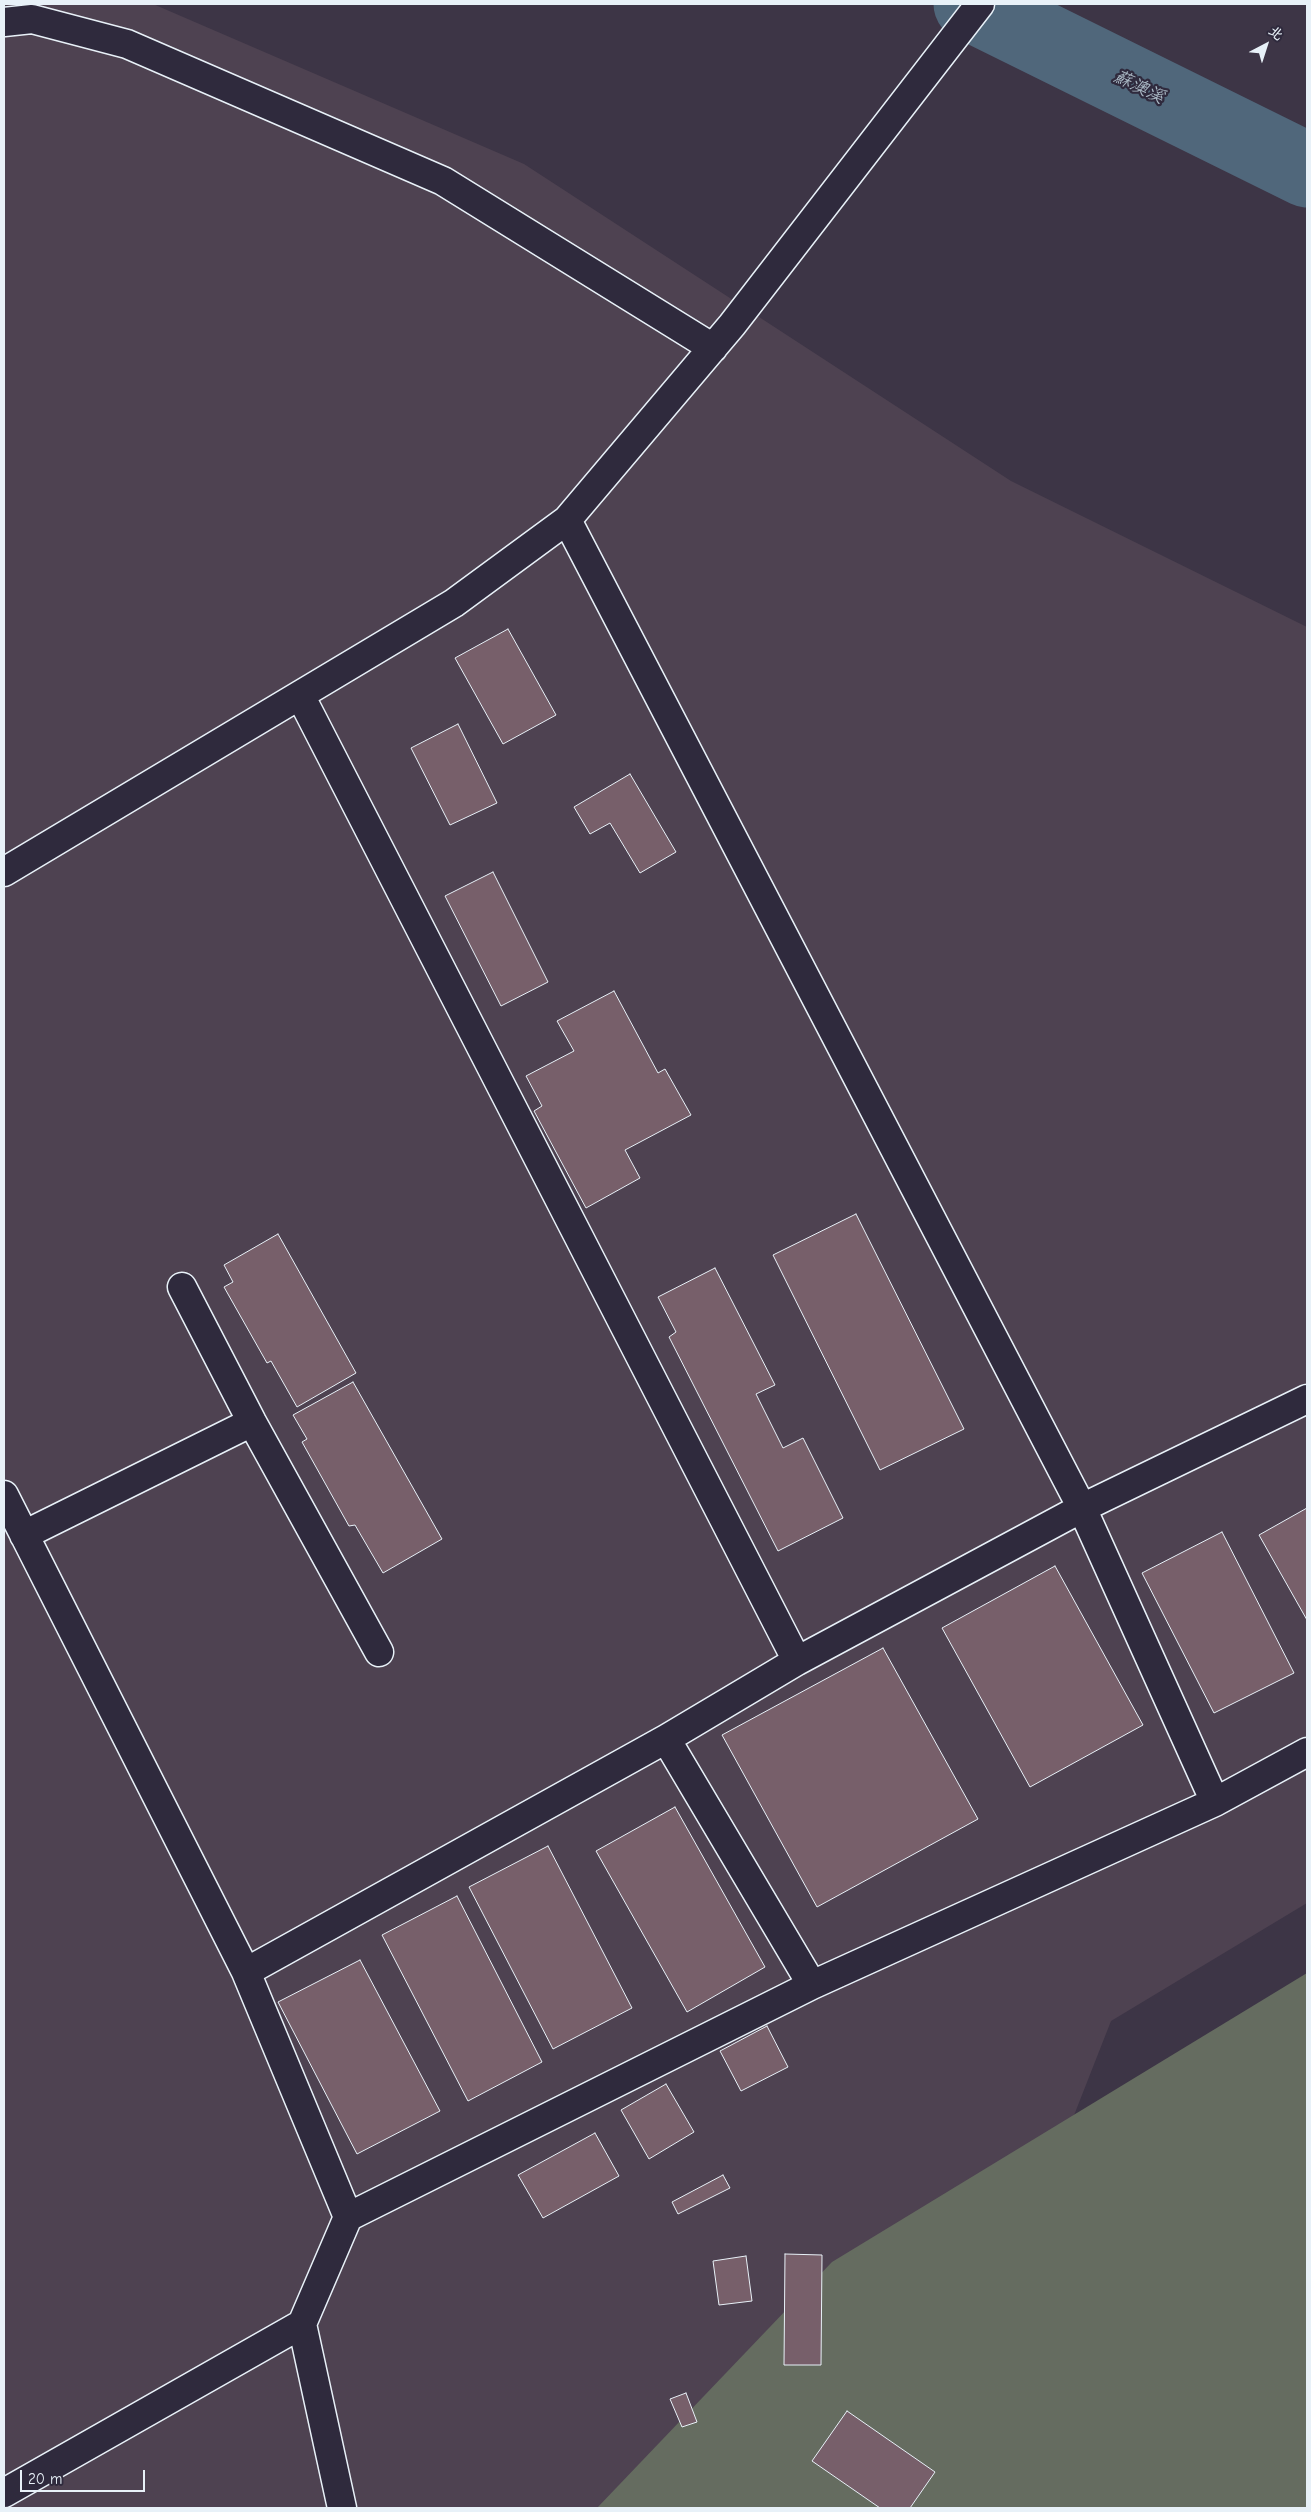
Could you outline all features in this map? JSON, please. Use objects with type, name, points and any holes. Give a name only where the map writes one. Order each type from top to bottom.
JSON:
[{"type":"street","points":[[4,872],[454,603],[567,520],[732,325],[980,4]]},
{"type":"street","points":[[4,22],[32,20],[127,44],[443,181],[713,348]]},
{"type":"street","points":[[567,520],[1082,1508],[1215,1802]]},
{"type":"street","points":[[300,695],[797,1662]]},
{"type":"street","points":[[182,1287],[252,1422],[379,1652]]},
{"type":"street","points":[[246,1972],[666,1739],[797,1662],[1082,1508],[1307,1399]]},
{"type":"street","points":[[24,1535],[252,1422]]},
{"type":"street","points":[[4,1495],[246,1972],[348,2216]]},
{"type":"street","points":[[666,1739],[812,1985]]},
{"type":"street","points":[[342,2508],[302,2324],[348,2216],[812,1985],[1215,1802],[1307,1752]]},
{"type":"street","points":[[4,2493],[302,2324]]},
{"type":"shaded area","points":[[4,4],[153,4],[524,164],[1011,481],[1307,627],[1307,1903],[1111,2021],[920,2508],[4,2508]]},
{"type":"shaded area","points":[[1307,1973],[1307,2508],[597,2508],[832,2262]]},
{"type":"building","points":[[508,629],[556,715],[503,744],[455,658]]},
{"type":"building","points":[[458,724],[497,803],[450,825],[411,748]]},
{"type":"building","points":[[630,774],[676,852],[640,873],[610,823],[590,834],[574,807]]},
{"type":"building","points":[[493,872],[548,982],[501,1006],[445,896]]},
{"type":"building","points":[[614,991],[658,1073],[665,1069],[691,1115],[625,1150],[640,1178],[586,1208],[534,1111],[542,1106],[526,1076],[574,1051],[557,1021]]},
{"type":"building","points":[[856,1214],[964,1429],[880,1470],[773,1255]]},
{"type":"building","points":[[278,1234],[356,1373],[297,1407],[271,1361],[267,1363],[224,1287],[233,1282],[224,1265]]},
{"type":"building","points":[[715,1268],[775,1385],[756,1394],[783,1448],[803,1438],[843,1518],[778,1551],[669,1337],[676,1332],[658,1297]]},
{"type":"building","points":[[353,1382],[442,1539],[383,1573],[355,1525],[349,1526],[302,1442],[307,1439],[293,1415]]},
{"type":"building","points":[[1307,1508],[1307,1620],[1259,1535]]},
{"type":"building","points":[[1222,1532],[1294,1673],[1214,1713],[1142,1573]]},
{"type":"building","points":[[1055,1566],[1143,1725],[1030,1787],[942,1628]]},
{"type":"building","points":[[883,1648],[978,1819],[817,1907],[722,1735]]},
{"type":"building","points":[[675,1807],[765,1967],[687,2012],[596,1851]]},
{"type":"building","points":[[548,1846],[632,2008],[553,2049],[469,1887]]},
{"type":"building","points":[[457,1896],[542,2062],[468,2101],[382,1935]]},
{"type":"building","points":[[360,1960],[440,2111],[357,2154],[278,2002]]},
{"type":"building","points":[[767,2026],[788,2067],[741,2091],[720,2051]]},
{"type":"building","points":[[666,2084],[694,2132],[649,2159],[621,2110]]},
{"type":"building","points":[[595,2133],[619,2176],[543,2218],[518,2175]]},
{"type":"building","points":[[723,2175],[730,2188],[678,2214],[672,2202]]},
{"type":"building","points":[[785,2254],[822,2255],[821,2365],[784,2365]]},
{"type":"building","points":[[746,2256],[752,2301],[719,2305],[713,2261]]},
{"type":"building","points":[[686,2393],[697,2422],[682,2427],[670,2399]]},
{"type":"building","points":[[847,2411],[935,2472],[910,2508],[880,2508],[812,2461]]},
{"type":"waterway","name":"蘇澳溪","points":[[971,4],[1307,170]]}]
